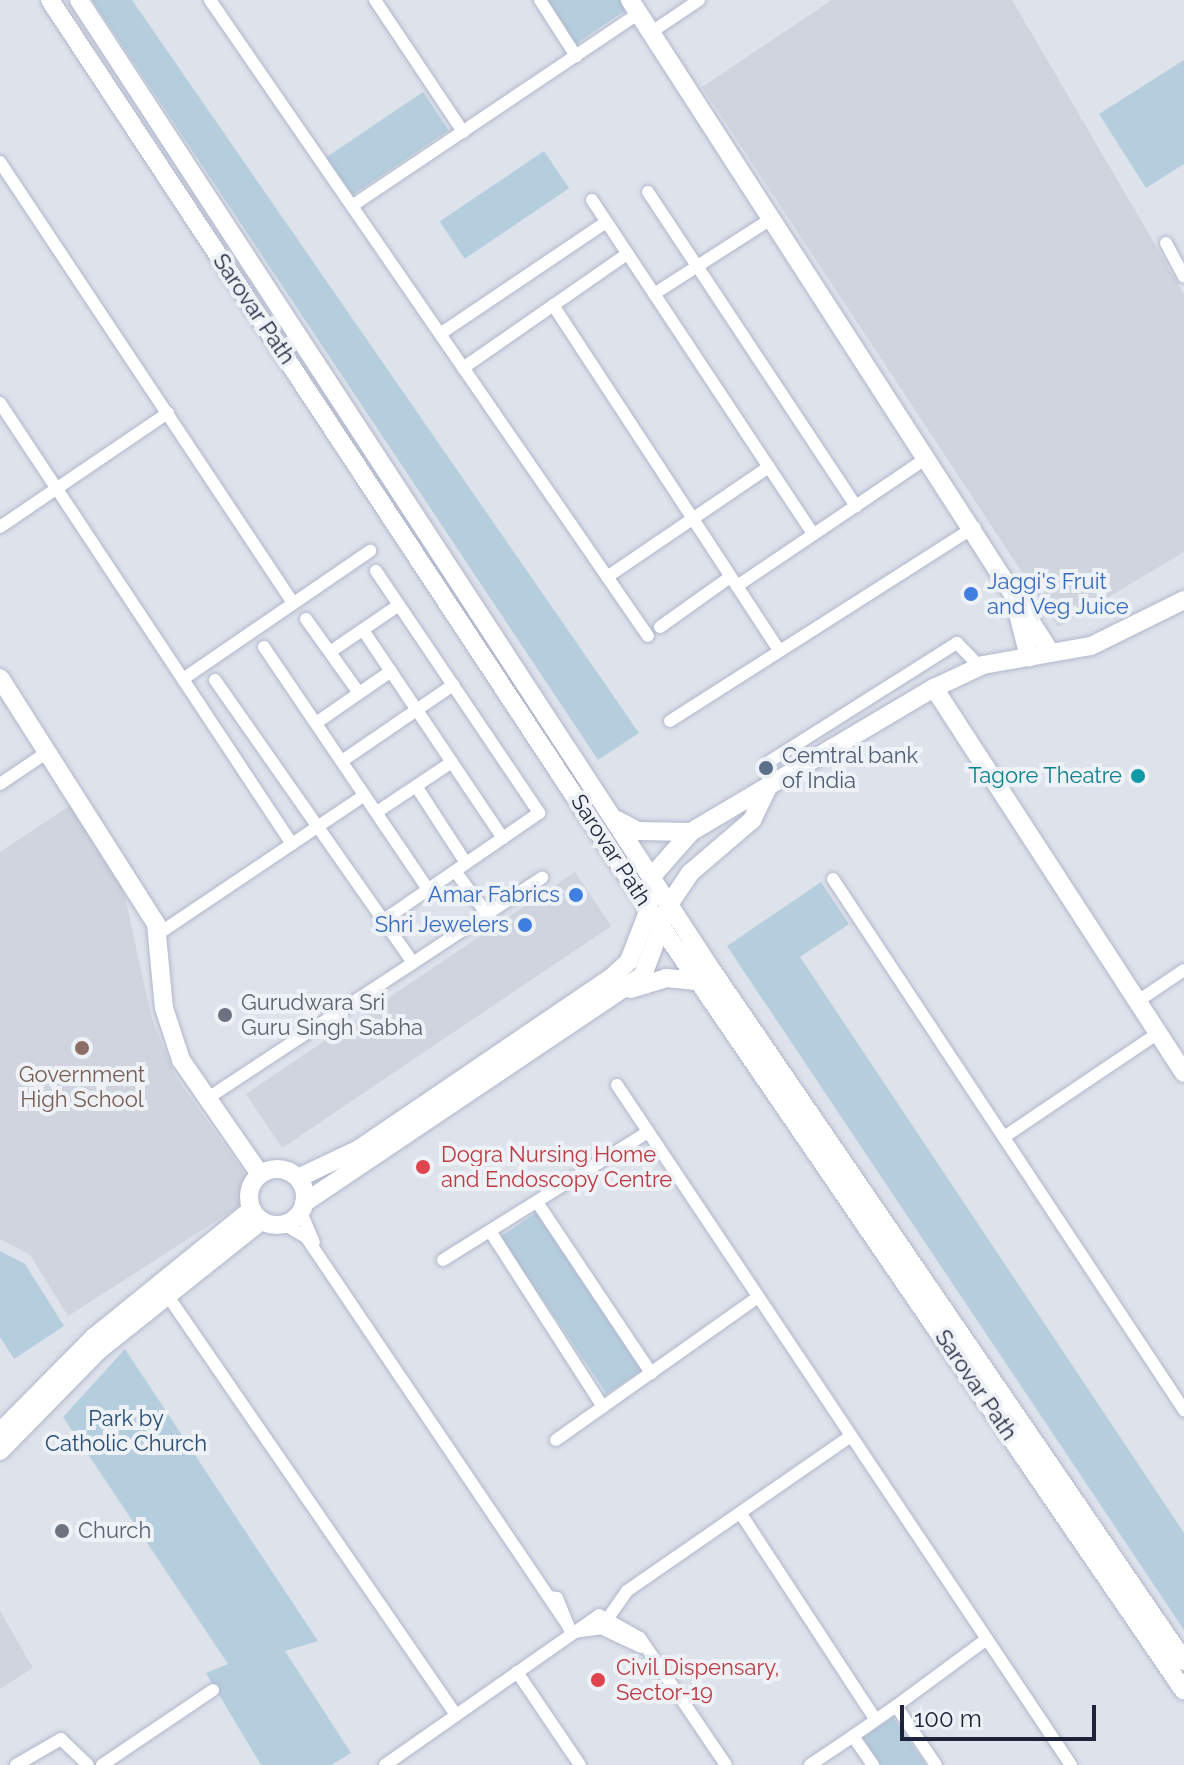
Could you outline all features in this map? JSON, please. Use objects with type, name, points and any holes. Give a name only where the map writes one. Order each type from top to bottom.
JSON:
[{"type":"main road","name":"Sarovar Path","points":[[50,0],[649,909],[703,982],[1184,1691]]},
{"type":"main road","name":"Sarovar Path","points":[[79,0],[614,819],[1184,1661]]},
{"type":"main road","points":[[634,7],[1011,584],[1051,653]]},
{"type":"main road","points":[[1011,584],[1029,657]]},
{"type":"main road","points":[[256,1215],[284,1224],[364,1156],[568,1016],[629,961],[649,909],[653,875],[691,832],[934,688],[980,667],[1091,646],[1184,600]]},
{"type":"main road","points":[[0,678],[121,859],[158,934],[164,1008],[205,1100],[260,1174]]},
{"type":"main road","points":[[934,688],[1184,1073]]},
{"type":"main road","points":[[621,993],[643,975],[664,929],[670,903],[690,873],[752,820],[769,786]]},
{"type":"main road","points":[[614,819],[638,831],[691,832]]},
{"type":"main road","points":[[568,1016],[666,978],[703,982]]},
{"type":"main road","points":[[298,1178],[364,1156]]},
{"type":"main road","points":[[256,1215],[249,1190],[260,1174],[282,1168],[298,1178]]},
{"type":"main road","points":[[298,1178],[302,1207]]},
{"type":"main road","points":[[0,1451],[163,1290],[256,1215]]},
{"type":"main road","points":[[0,1432],[94,1337],[163,1290]]},
{"type":"street","points":[[210,0],[648,636]]},
{"type":"street","points":[[375,0],[463,132]]},
{"type":"street","points":[[540,0],[576,56]]},
{"type":"street","points":[[650,33],[699,0]]},
{"type":"street","points":[[352,206],[576,56],[634,7]]},
{"type":"street","points":[[0,162],[293,603]]},
{"type":"street","points":[[648,192],[856,506]]},
{"type":"street","points":[[592,200],[813,534]]},
{"type":"street","points":[[654,294],[771,219]]},
{"type":"street","points":[[440,334],[606,222]]},
{"type":"street","points":[[1166,243],[1184,277]]},
{"type":"street","points":[[463,368],[627,254]]},
{"type":"street","points":[[553,305],[779,651]]},
{"type":"street","points":[[0,403],[292,844]]},
{"type":"street","points":[[0,527],[168,413]]},
{"type":"street","points":[[660,627],[813,534],[928,457]]},
{"type":"street","points":[[607,577],[769,467]]},
{"type":"street","points":[[670,721],[974,527]]},
{"type":"street","points":[[183,679],[370,551]]},
{"type":"street","points":[[376,571],[539,813],[381,922]]},
{"type":"street","points":[[330,652],[399,605]]},
{"type":"street","points":[[306,619],[359,693]]},
{"type":"street","points":[[363,630],[503,838]]},
{"type":"street","points":[[769,786],[767,763],[957,643],[980,667]]},
{"type":"street","points":[[264,647],[428,889]]},
{"type":"street","points":[[316,723],[391,671]]},
{"type":"street","points":[[215,680],[381,922],[413,963]]},
{"type":"street","points":[[342,761],[453,685]]},
{"type":"street","points":[[0,784],[49,751]]},
{"type":"street","points":[[377,812],[452,762]]},
{"type":"street","points":[[416,786],[487,914]]},
{"type":"street","points":[[158,934],[365,795]]},
{"type":"street","points":[[205,1100],[542,878]]},
{"type":"street","points":[[833,879],[1184,1410]]},
{"type":"street","points":[[1138,1001],[1184,970]]},
{"type":"street","points":[[1004,1137],[1158,1033]]},
{"type":"street","points":[[617,1085],[1071,1765]]},
{"type":"street","points":[[443,1260],[648,1132]]},
{"type":"street","points":[[537,1202],[651,1373]]},
{"type":"street","points":[[302,1207],[320,1256],[549,1597],[557,1598],[572,1631]]},
{"type":"street","points":[[284,1224],[320,1256]]},
{"type":"street","points":[[490,1231],[603,1407]]},
{"type":"street","points":[[163,1290],[456,1715]]},
{"type":"street","points":[[556,1440],[758,1297]]},
{"type":"street","points":[[604,1622],[627,1591],[851,1436]]},
{"type":"street","points":[[741,1514],[876,1720]]},
{"type":"street","points":[[385,1765],[517,1672],[578,1624],[604,1622],[640,1638],[641,1647],[726,1765]]},
{"type":"street","points":[[810,1765],[987,1639]]},
{"type":"street","points":[[517,1672],[580,1765]]},
{"type":"street","points":[[102,1765],[213,1690]]},
{"type":"street","points":[[896,1706],[936,1765]]},
{"type":"street","points":[[853,1736],[873,1765]]},
{"type":"street","points":[[16,1765],[61,1739],[88,1765]]},
{"type":"shaded area","points":[[832,0],[1012,0],[1184,294],[1184,552],[1058,627],[702,87]]},
{"type":"shaded area","name":"Government High School","points":[[77,801],[124,893],[152,1019],[176,1077],[247,1177],[244,1203],[68,1316],[30,1255],[0,1239],[0,852]]},
{"type":"shaded area","points":[[575,872],[611,926],[282,1148],[246,1094]]},
{"type":"shaded area","points":[[0,1611],[33,1668],[0,1689]]},
{"type":"green space","points":[[92,0],[132,0],[639,733],[598,760]]},
{"type":"green space","points":[[547,0],[619,0],[626,10],[576,44]]},
{"type":"green space","points":[[1184,60],[1184,164],[1146,188],[1099,114]]},
{"type":"green space","points":[[423,92],[449,130],[351,196],[325,158]]},
{"type":"green space","points":[[544,151],[569,188],[465,259],[440,221]]},
{"type":"green space","points":[[821,882],[849,924],[800,957],[1184,1533],[1184,1630],[727,946]]},
{"type":"green space","points":[[537,1212],[643,1370],[607,1394],[501,1237]]},
{"type":"green space","points":[[0,1251],[25,1264],[64,1326],[14,1359],[0,1337]]},
{"type":"green space","name":"Park by Catholic Church","points":[[125,1349],[318,1641],[285,1651],[351,1753],[331,1765],[261,1765],[206,1673],[228,1664],[63,1417]]},
{"type":"green space","points":[[893,1717],[926,1765],[881,1765],[863,1738]]},
{"type":"place","name":"Jaggi's Fruit and Veg Juice","points":[[971,594]]},
{"type":"place","name":"Cemtral bank of India","points":[[766,768]]},
{"type":"place","name":"Tagore Theatre","points":[[1138,776]]},
{"type":"place","name":"Amar Fabrics","points":[[576,895]]},
{"type":"place","name":"Shri Jewelers","points":[[525,925]]},
{"type":"place","name":"Gurudwara Sri Guru Singh Sabha","points":[[225,1015]]},
{"type":"place","name":"Government High School","points":[[82,1048]]},
{"type":"place","name":"Dogra Nursing Home and Endoscopy Centre","points":[[423,1167]]},
{"type":"place","name":"Church","points":[[62,1531]]},
{"type":"place","name":"Civil Dispensary, Sector-19","points":[[598,1680]]}]
